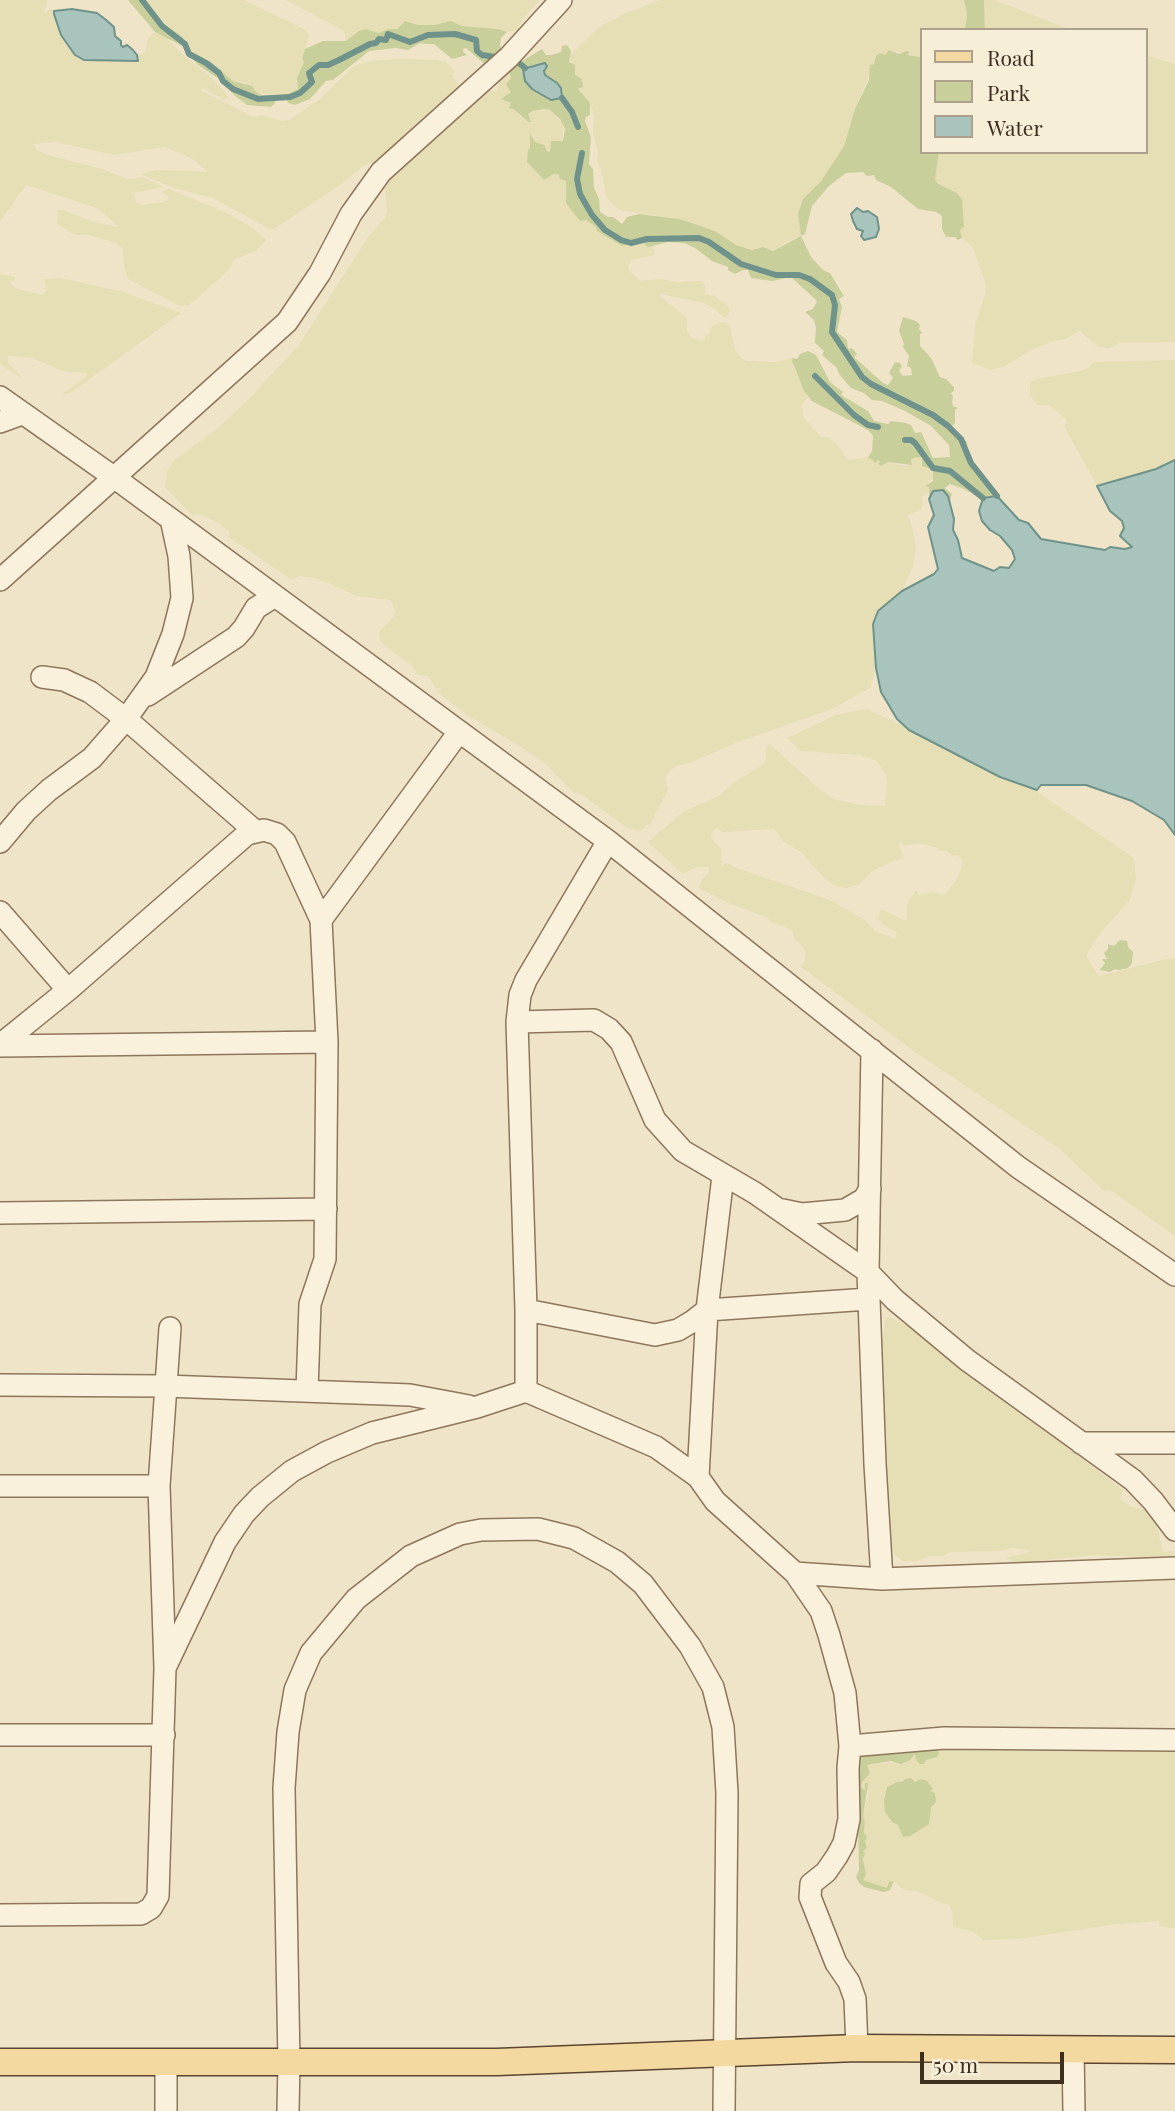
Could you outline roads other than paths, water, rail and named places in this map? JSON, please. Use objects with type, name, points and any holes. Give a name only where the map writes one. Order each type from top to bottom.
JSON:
[{"type":"main road","points":[[0,2062],[497,2062],[857,2048],[1175,2050]]},
{"type":"street","points":[[0,580],[286,322],[320,273],[351,214],[381,172],[509,57],[562,0]]},
{"type":"street","points":[[0,397],[115,478],[608,841],[1018,1167],[1175,1275]]},
{"type":"street","points":[[0,422],[22,414]]},
{"type":"street","points":[[0,842],[48,790],[92,758],[126,719],[156,677],[173,634],[182,598],[179,556],[171,519]]},
{"type":"street","points":[[140,700],[236,637],[256,608],[275,596]]},
{"type":"street","points":[[42,677],[79,685],[126,719],[255,831]]},
{"type":"street","points":[[321,920],[459,732]]},
{"type":"street","points":[[0,1045],[68,990],[247,834],[264,830],[277,834],[285,842],[321,920],[327,1042],[325,1259],[308,1316],[307,1391]]},
{"type":"street","points":[[526,1391],[517,1022],[520,995],[608,841]]},
{"type":"street","points":[[0,912],[68,990]]},
{"type":"street","points":[[517,1022],[594,1020],[609,1029],[621,1042],[655,1120],[683,1151],[778,1209],[868,1272],[895,1300],[967,1360],[1133,1480],[1175,1530]]},
{"type":"street","points":[[0,1045],[327,1042]]},
{"type":"street","points":[[872,1050],[868,1272],[882,1579]]},
{"type":"street","points":[[698,1477],[707,1310],[723,1176]]},
{"type":"street","points":[[778,1209],[802,1214],[845,1210],[864,1199],[870,1189]]},
{"type":"street","points":[[0,1213],[326,1209]]},
{"type":"street","points":[[526,1310],[655,1335],[678,1330],[707,1310],[869,1299]]},
{"type":"street","points":[[0,1915],[141,1914],[152,1908],[158,1896],[165,1668],[159,1486],[170,1328]]},
{"type":"street","points":[[0,1385],[164,1386],[410,1395],[477,1407]]},
{"type":"street","points":[[165,1668],[225,1542],[244,1514],[292,1471],[327,1452],[372,1433],[477,1407],[526,1391],[656,1447],[698,1477],[715,1501],[795,1573],[821,1611],[845,1693],[850,1746],[849,1819],[844,1843],[826,1871],[811,1884],[810,1897],[836,1963],[849,1982],[855,1999],[857,2048]]},
{"type":"street","points":[[1081,1443],[1175,1443]]},
{"type":"street","points":[[0,1486],[159,1486]]},
{"type":"street","points":[[288,2111],[284,1788],[288,1732],[295,1690],[310,1653],[356,1598],[411,1556],[460,1534],[481,1530],[538,1529],[574,1538],[617,1562],[643,1584],[690,1646],[713,1687],[723,1727],[727,1793],[724,2111]]},
{"type":"street","points":[[795,1573],[882,1579],[1175,1567]]},
{"type":"street","points":[[0,1735],[164,1735]]},
{"type":"street","points":[[850,1746],[944,1738],[1175,1740]]},
{"type":"street","points":[[1073,2050],[1074,2111]]},
{"type":"street","points":[[166,2063],[166,2111]]},
{"type":"water","points":[[72,9],[97,13],[105,19],[114,27],[115,36],[121,41],[121,45],[127,45],[133,50],[138,61],[84,60],[75,55],[61,35],[54,14],[54,11]]},
{"type":"water","points":[[545,63],[545,75],[561,88],[562,98],[551,100],[532,89],[525,81],[523,69]]},
{"type":"water","points":[[857,208],[877,217],[879,229],[876,237],[864,240],[861,236],[863,231],[857,229],[851,214]]},
{"type":"water","points":[[1175,460],[1175,835],[1164,820],[1132,801],[1086,785],[1041,785],[1037,790],[1000,777],[909,730],[897,719],[881,692],[876,668],[873,624],[878,611],[902,591],[934,574],[938,569],[928,527],[934,515],[929,499],[933,491],[943,490],[948,496],[954,519],[953,530],[962,558],[994,571],[1000,567],[1009,568],[1015,559],[1012,550],[1000,536],[982,521],[979,511],[983,498],[997,496],[1019,520],[1028,523],[1041,539],[1105,550],[1110,547],[1125,549],[1132,547],[1120,536],[1124,528],[1122,521],[1110,511],[1097,486],[1156,469]]},
{"type":"waterway","points":[[142,0],[162,26],[185,44],[189,54],[219,73],[223,81],[233,89],[258,99],[290,97],[300,93],[312,82],[309,73],[319,65],[328,65],[376,43],[379,39],[386,40],[388,34],[410,42],[428,35],[455,34],[476,40],[477,51],[482,55],[495,57]]},
{"type":"waterway","points":[[519,63],[525,68]]},
{"type":"waterway","points":[[562,98],[578,127]]},
{"type":"waterway","points":[[582,153],[577,179],[580,194],[592,215],[605,230],[621,240],[631,243],[647,239],[699,238],[741,264],[776,275],[799,275],[810,279],[832,295],[835,305],[832,332],[862,377],[933,415],[948,426],[961,439],[971,463],[997,496]]},
{"type":"waterway","points":[[815,376],[854,415],[868,425],[878,427]]},
{"type":"waterway","points":[[905,440],[915,443],[933,468],[950,471],[983,498]]}]
